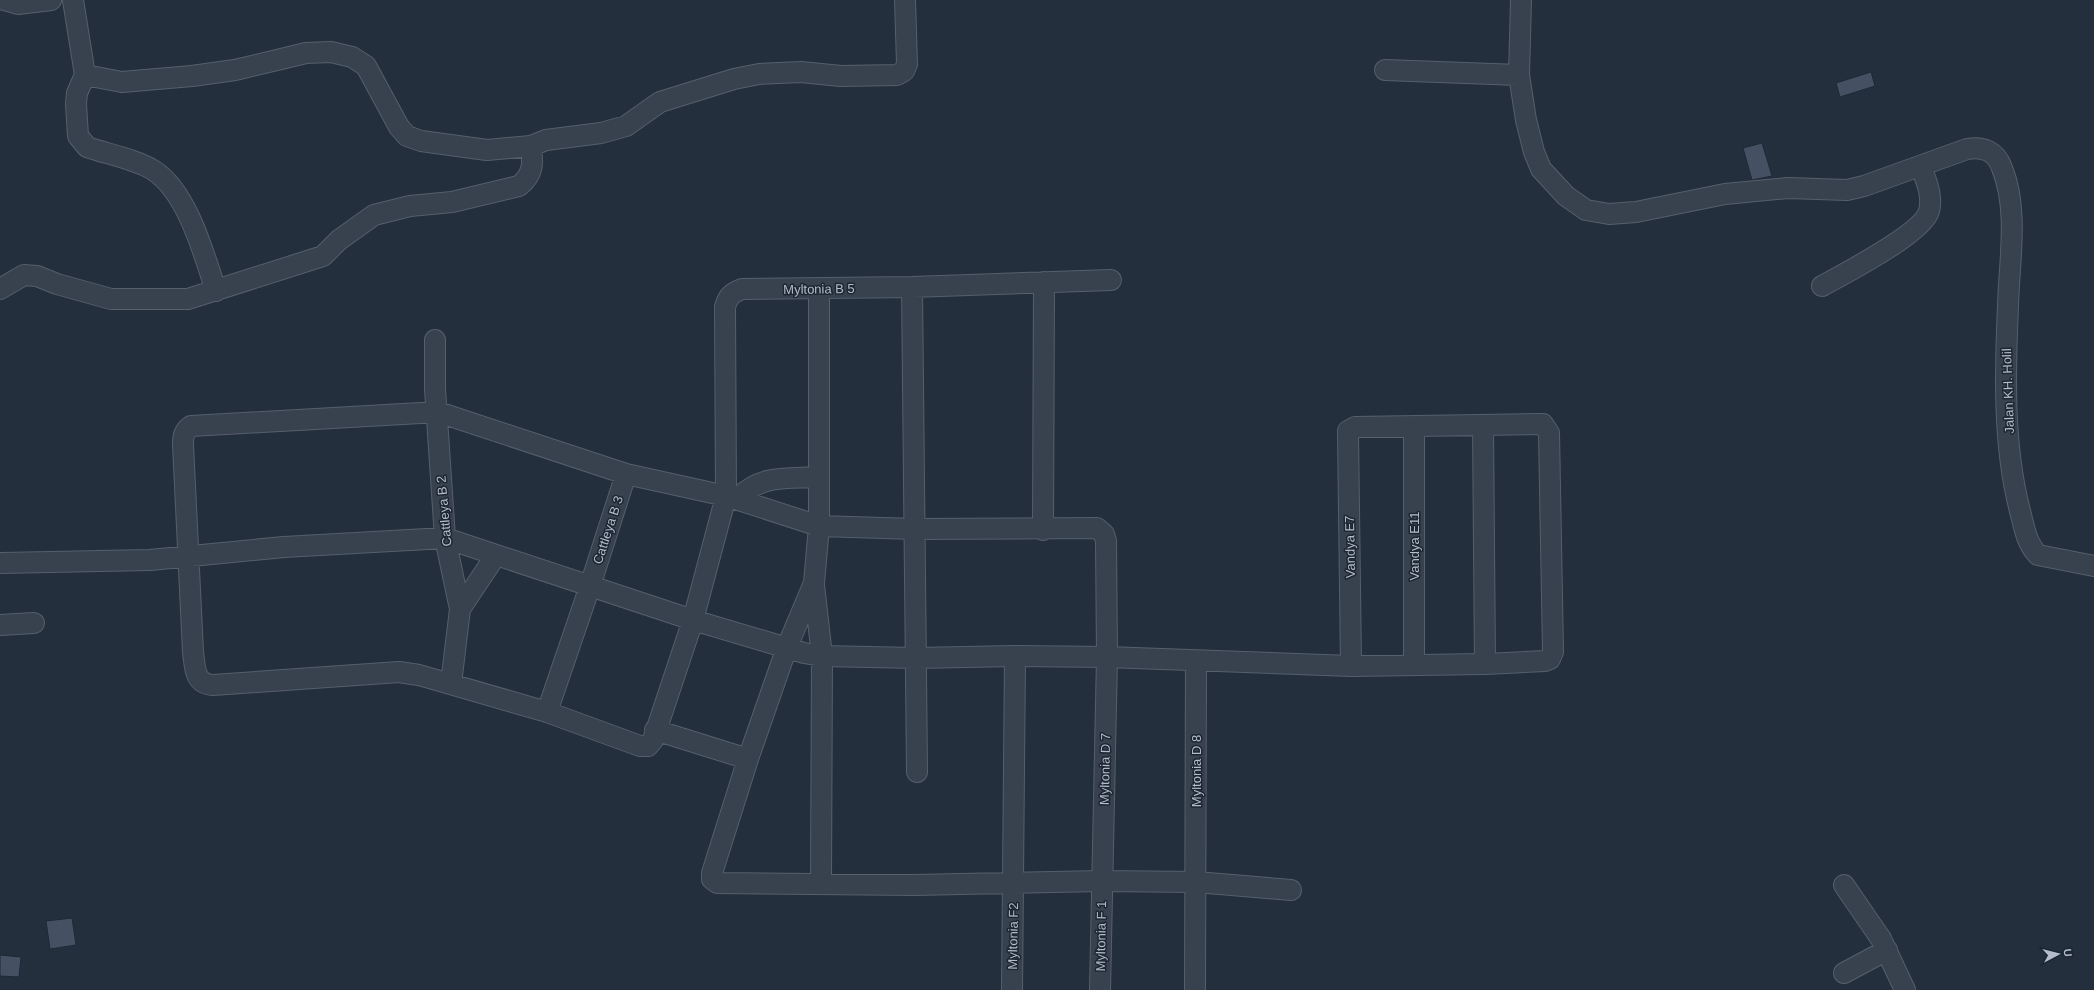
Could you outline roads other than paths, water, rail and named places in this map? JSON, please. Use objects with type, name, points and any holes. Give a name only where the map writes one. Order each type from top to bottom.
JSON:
[{"type":"street","points":[[4,0],[18,4],[51,0]]},
{"type":"street","points":[[73,0],[85,76],[77,93],[76,104],[78,136],[81,142],[87,146],[143,165],[162,177],[182,204],[205,255],[216,290]]},
{"type":"street","points":[[85,76],[122,82],[192,76],[235,70],[306,53],[318,51],[331,52],[352,57],[366,66],[399,127],[407,136],[420,141],[487,150],[531,146],[546,140],[601,133],[626,126],[660,102],[734,79],[759,74],[801,72],[841,76],[897,75],[904,71],[907,64],[905,0]]},
{"type":"street","points":[[1521,0],[1519,75],[1526,120],[1541,169],[1566,196],[1586,210],[1609,214],[1636,212],[1725,194],[1788,188],[1847,190],[1864,186],[1921,166],[1931,196],[1929,212],[1925,217],[1908,235],[1877,256],[1822,286]]},
{"type":"street","points":[[1385,70],[1519,75]]},
{"type":"street","points":[[0,289],[24,275],[37,276],[57,284],[111,299],[188,299],[323,256],[339,240],[374,215],[410,206],[452,202],[519,186],[527,179],[530,172],[532,161],[531,146]]},
{"type":"street","name":"Jalan KH. Holil","points":[[1921,166],[1967,148],[1978,146],[1992,152],[2002,166],[2008,185],[2011,216],[2006,378],[2010,451],[2016,497],[2027,539],[2038,554],[2094,566]]},
{"type":"street","name":"Myltonia B 5","points":[[732,498],[725,307],[728,297],[733,292],[742,289],[912,287],[1111,280]]},
{"type":"street","points":[[1043,530],[1044,282]]},
{"type":"street","points":[[912,287],[917,772]]},
{"type":"street","points":[[819,289],[819,477],[818,526],[814,583],[822,656],[821,883]]},
{"type":"street","name":"Cattleya B 2","points":[[435,340],[435,382],[445,538],[460,609],[451,684]]},
{"type":"street","points":[[438,412],[191,426],[186,429],[183,444],[193,652],[197,677],[206,685],[399,672],[419,675],[547,712],[640,746],[648,746],[653,740],[655,730],[693,620],[732,498],[748,488],[769,480],[819,477]]},
{"type":"street","name":"Myltonia D 7","points":[[438,412],[626,474],[732,498],[818,526],[915,529],[1043,530],[1097,528],[1104,534],[1106,541],[1108,657],[1102,881]]},
{"type":"street","points":[[0,563],[150,560],[284,547],[445,538],[693,620],[804,653],[822,656],[916,658],[1015,656],[1108,657],[1351,666],[1485,664],[1545,661],[1550,659],[1552,652],[1549,433],[1543,424],[1414,427]]},
{"type":"street","points":[[1483,425],[1485,664]]},
{"type":"street","name":"Vandya E7","points":[[1351,666],[1348,434],[1350,429],[1355,427],[1414,427]]},
{"type":"street","name":"Vandya E11","points":[[1414,427],[1414,665]]},
{"type":"street","name":"Cattleya B 3","points":[[547,712],[626,474]]},
{"type":"street","name":"Cattleya B 2","points":[[460,609],[496,555]]},
{"type":"street","points":[[814,583],[787,647],[748,759],[712,873],[712,879],[717,883],[915,885],[1102,881],[1196,882],[1291,890]]},
{"type":"street","points":[[0,625],[34,623]]},
{"type":"street","name":"Myltonia F2","points":[[1012,990],[1015,656]]},
{"type":"street","name":"Myltonia D 8","points":[[1195,990],[1196,661]]},
{"type":"street","points":[[655,730],[748,759]]},
{"type":"street","name":"Myltonia F 1","points":[[1100,990],[1102,881]]},
{"type":"street","points":[[1844,885],[1881,939],[1905,990]]},
{"type":"street","points":[[1844,973],[1886,950]]}]
